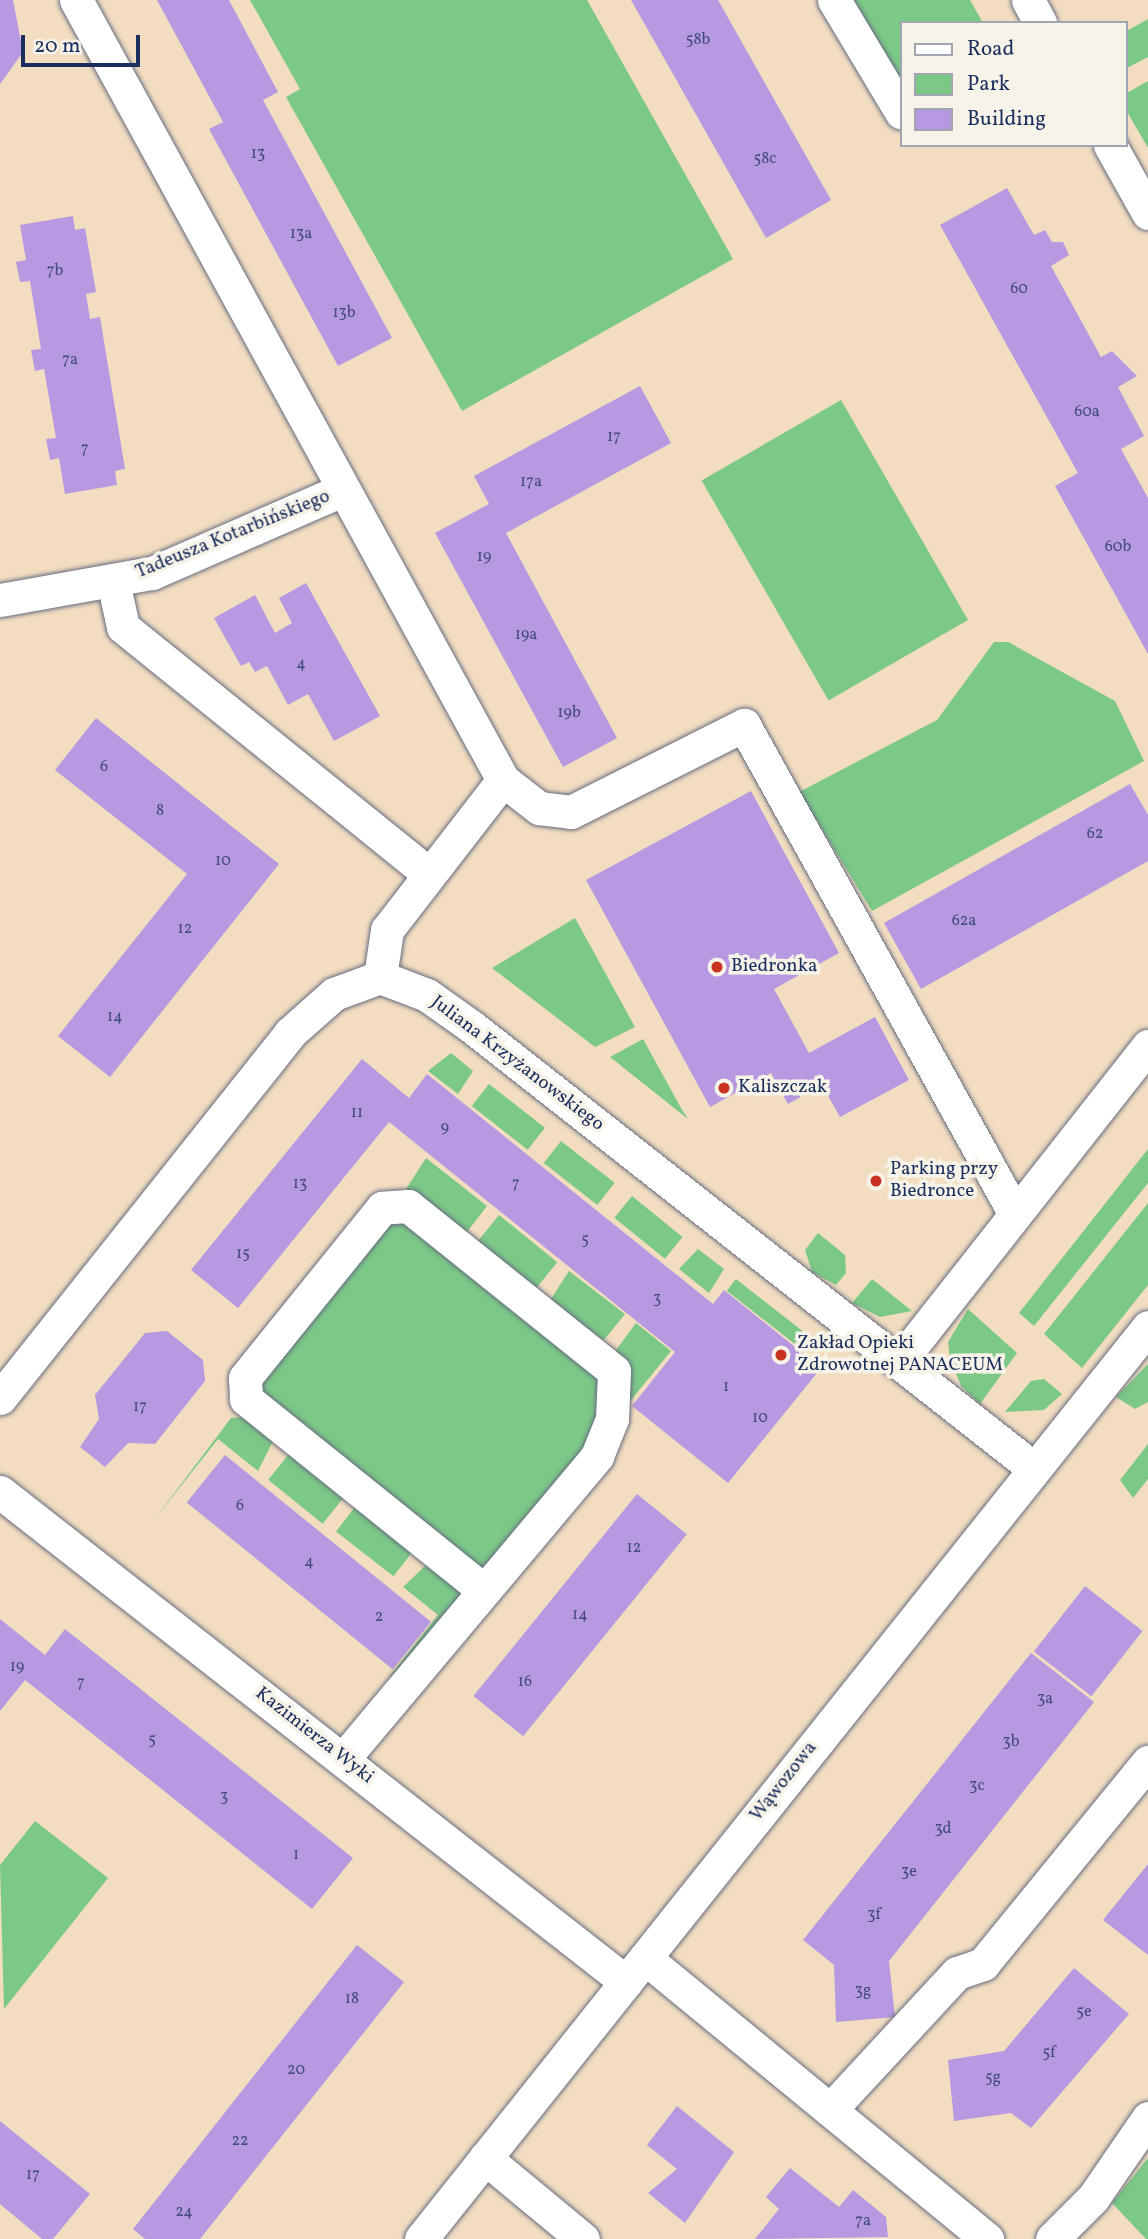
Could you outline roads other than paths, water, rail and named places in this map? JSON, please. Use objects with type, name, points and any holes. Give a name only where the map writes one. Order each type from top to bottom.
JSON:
[{"type":"street","points":[[76,0],[503,780],[539,808],[571,811],[744,725],[1015,1213]]},
{"type":"street","points":[[834,0],[900,110]]},
{"type":"street","points":[[1028,0],[1039,21]]},
{"type":"street","points":[[1111,147],[1148,213]]},
{"type":"street","name":"Tadeusza Kotarbińskiego","points":[[0,600],[152,573],[342,490]]},
{"type":"street","points":[[113,581],[123,627],[429,874]]},
{"type":"street","points":[[0,1398],[290,1033],[334,994],[380,977],[387,930],[503,780]]},
{"type":"street","name":"Juliana Krzyżanowskiego","points":[[380,977],[427,995],[472,1027],[1032,1467]]},
{"type":"street","points":[[900,1361],[1148,1046]]},
{"type":"street","points":[[344,1758],[481,1588],[597,1456],[612,1419],[614,1371],[408,1206],[382,1208],[244,1378],[246,1399],[481,1588]]},
{"type":"street","name":"Wąwozowa","points":[[421,2239],[1032,1467],[1148,1327]]},
{"type":"street","name":"Kazimierza Wyki","points":[[0,1492],[344,1758],[830,2110],[987,2239]]},
{"type":"street","points":[[830,2110],[957,1973],[983,1964],[1148,1762]]},
{"type":"street","points":[[1052,2239],[1093,2199],[1148,2118]]},
{"type":"street","points":[[485,2158],[583,2239]]},
{"type":"place","name":"Biedronka","points":[[717,967]]},
{"type":"place","name":"Kaliszczak","points":[[724,1088]]},
{"type":"place","name":"Parking przy Biedronce","points":[[876,1181]]},
{"type":"place","name":"Zakład Opieki Zdrowotnej PANACEUM","points":[[781,1355]]}]
